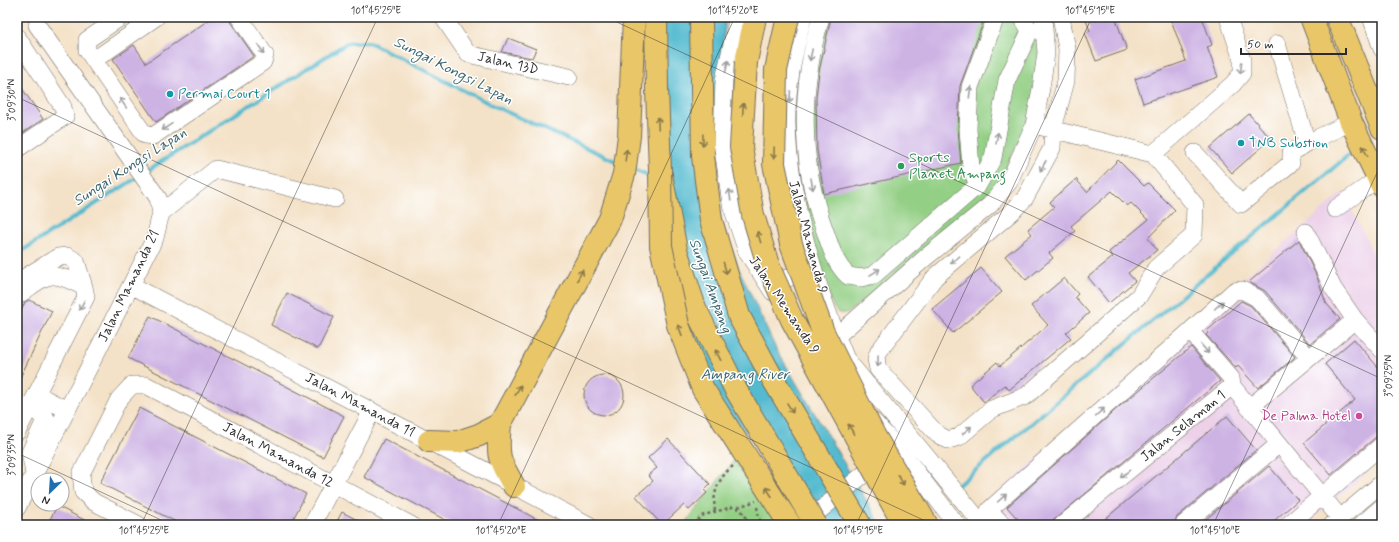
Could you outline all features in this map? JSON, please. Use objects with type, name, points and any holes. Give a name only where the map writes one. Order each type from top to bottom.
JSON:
[{"type":"main road","points":[[514,486],[502,465],[497,449],[500,424],[610,219],[624,174],[629,136],[634,17]]},
{"type":"main road","points":[[656,17],[661,246],[678,325],[703,389],[804,524]]},
{"type":"main road","points":[[701,17],[704,156],[711,220],[739,316],[770,374],[860,525]]},
{"type":"main road","points":[[755,17],[746,62],[741,147],[753,215],[768,265],[792,320],[904,525]]},
{"type":"main road","points":[[788,17],[776,70],[774,164],[791,244],[823,332],[874,436],[927,525]]},
{"type":"main road","points":[[1311,17],[1351,122],[1380,182]]},
{"type":"main road","points":[[1337,17],[1382,128]]},
{"type":"main road","points":[[660,170],[676,250],[694,308],[804,524]]},
{"type":"main road","points":[[429,441],[458,442],[479,436],[500,424]]},
{"type":"street","points":[[121,17],[87,40],[87,50],[145,135],[153,136],[263,62],[265,55],[239,17]]},
{"type":"street","points":[[94,60],[156,17]]},
{"type":"street","name":"Jalan 13D","points":[[443,17],[468,54],[569,77]]},
{"type":"street","name":"Jalan Memanda 9","points":[[738,17],[724,80],[722,142],[731,204],[747,252],[758,272],[830,374],[898,448],[957,525]]},
{"type":"street","name":"Jalan Mamanda 9","points":[[803,17],[793,59],[787,124],[793,186],[811,255],[837,336]]},
{"type":"street","points":[[820,17],[809,64],[805,90],[804,124],[808,161],[816,207],[838,266],[848,276],[860,278],[874,275],[978,185],[993,158],[1007,80],[1030,31],[1022,17]]},
{"type":"street","points":[[978,185],[971,168],[968,130],[970,87],[996,17]]},
{"type":"street","points":[[830,374],[828,358],[837,336],[925,258],[990,205],[1009,182],[1034,125],[1046,53],[1043,17]]},
{"type":"street","points":[[1034,125],[1053,129],[1153,154],[1195,205],[1194,236],[1156,268],[1139,296],[1026,396],[992,409],[959,437],[948,440],[937,434],[878,369],[876,359],[879,351],[935,277],[1012,212],[1025,198],[1052,148],[1053,129],[1066,80],[1067,49],[1061,17]]},
{"type":"street","points":[[1153,154],[1233,84],[1242,73],[1242,60],[1228,17]]},
{"type":"street","points":[[1371,17],[1382,49]]},
{"type":"street","points":[[17,149],[66,116],[64,108],[17,38],[43,21],[160,206],[216,169],[335,199]]},
{"type":"street","points":[[1277,44],[1308,143]]},
{"type":"street","points":[[1195,153],[1241,204],[1291,163],[1291,153],[1351,122]]},
{"type":"street","points":[[1334,209],[1380,182]]},
{"type":"street","name":"Jalan Mamanda 21","points":[[35,472],[155,238],[160,206]]},
{"type":"street","points":[[1306,232],[1333,288],[1355,320],[1382,350]]},
{"type":"street","points":[[911,242],[925,258]]},
{"type":"street","points":[[758,272],[777,279],[794,277],[805,269],[811,255]]},
{"type":"street","points":[[17,282],[58,257],[67,256],[76,261],[86,297],[17,432]]},
{"type":"street","points":[[17,296],[47,275],[65,277],[84,287]]},
{"type":"street","name":"Jalan Mamanda 11","points":[[131,284],[589,525]]},
{"type":"street","points":[[1003,525],[989,510],[1234,291],[1242,290],[1257,298],[1309,358]]},
{"type":"street","points":[[1249,408],[1355,320]]},
{"type":"street","points":[[1190,331],[1231,378],[1232,386]]},
{"type":"street","name":"Jalan Memanda 9","points":[[837,336],[846,359],[983,525]]},
{"type":"street","name":"Jalan Mamanda 12","points":[[139,525],[94,502],[83,492],[81,474],[119,399],[132,386],[146,385],[411,525]]},
{"type":"street","name":"Jalan Selaman 1","points":[[1062,525],[1232,386],[1321,495],[1336,522]]},
{"type":"street","points":[[32,401],[67,410]]},
{"type":"street","points":[[32,401],[46,418],[30,452],[34,472]]},
{"type":"street","points":[[312,525],[372,411]]},
{"type":"street","points":[[862,474],[870,451],[869,431],[865,411]]},
{"type":"street","points":[[804,524],[862,474],[912,438]]},
{"type":"street","points":[[1182,525],[1279,444]]},
{"type":"street","points":[[1288,525],[1321,495],[1382,445]]},
{"type":"street","name":"Jalan Mamanda 21","points":[[17,508],[30,482]]},
{"type":"street","points":[[1336,522],[1382,483]]},
{"type":"street","points":[[1361,525],[1382,507]]},
{"type":"path","points":[[716,511],[714,502],[715,492],[720,481],[736,463]]},
{"type":"path","points":[[694,525],[701,516],[757,501],[759,518],[762,525]]},
{"type":"path","points":[[738,507],[745,514],[748,525]]},
{"type":"shaded area","points":[[1343,192],[1382,271],[1382,460],[1305,525],[998,525],[982,507]]},
{"type":"green space","name":"Sports Planet Ampang","points":[[812,17],[1036,17],[1040,46],[1031,118],[995,188],[849,312],[844,313],[837,311],[834,308],[820,274],[792,142],[796,94],[802,56]]},
{"type":"green space","points":[[734,460],[788,516],[781,525],[684,525]]},
{"type":"water","name":"Ampang River","points":[[663,17],[726,17],[714,130],[719,213],[739,269],[775,347],[881,525],[819,525],[766,453],[714,400],[674,307]]},
{"type":"building","name":"Permai Court 1","points":[[213,17],[229,17],[231,23],[254,56],[156,122],[113,59],[134,45],[146,63]]},
{"type":"building","points":[[831,17],[985,17],[960,86],[958,129],[961,163],[824,194],[817,150],[816,98],[819,72]]},
{"type":"building","points":[[1085,17],[1115,17],[1127,50],[1096,61],[1085,33],[1090,31]]},
{"type":"building","points":[[1170,17],[1202,17],[1212,45],[1207,47],[1218,77],[1143,103],[1135,79],[1186,61]]},
{"type":"building","points":[[508,38],[536,49],[532,58],[502,52]]},
{"type":"building","points":[[17,81],[43,119],[17,137]]},
{"type":"building","name":"TNB Substion","points":[[1249,114],[1271,139],[1232,173],[1210,148]]},
{"type":"building","points":[[1118,160],[1144,186],[1148,183],[1175,210],[1148,238],[1157,250],[1128,273],[1135,281],[1109,303],[1088,277],[1113,257],[1109,252],[1148,220],[1131,203],[1127,206],[1112,191],[1071,226],[1075,231],[1049,253],[1053,258],[1026,280],[1005,256],[1032,234],[1028,229],[1054,207],[1050,202],[1076,179],[1087,192]]},
{"type":"building","points":[[1299,240],[1317,277],[1326,303],[1340,319],[1310,344],[1265,291],[1249,282]]},
{"type":"building","points":[[981,268],[1002,292],[953,333],[932,309]]},
{"type":"building","points":[[1064,278],[1078,294],[1075,297],[1089,313],[1066,333],[1071,338],[1009,390],[1005,385],[984,402],[970,385],[997,362],[1000,366],[1048,325],[1031,306]]},
{"type":"building","points":[[287,293],[334,317],[318,349],[271,325]]},
{"type":"building","points":[[29,300],[52,311],[17,384],[17,320],[25,302]]},
{"type":"building","points":[[1241,301],[1251,306],[1295,357],[1258,388],[1238,366],[1236,368],[1206,335],[1208,333],[1207,331]]},
{"type":"building","points":[[150,316],[344,416],[323,457],[128,358]]},
{"type":"building","name":"De Palma Hotel","points":[[1354,339],[1382,372],[1382,432],[1331,475],[1304,443],[1355,400],[1325,364]]},
{"type":"building","points":[[1191,347],[1220,381],[1048,525],[1023,525],[1007,507],[1120,406]]},
{"type":"building","points":[[604,375],[612,377],[618,381],[622,387],[624,395],[622,403],[618,409],[612,413],[604,415],[596,413],[590,409],[586,403],[584,395],[586,387],[590,381],[596,377]]},
{"type":"building","points":[[139,408],[306,494],[290,525],[182,525],[100,483]]},
{"type":"building","points":[[1227,416],[1256,450],[1177,517],[1173,525],[1098,525]]},
{"type":"building","points":[[384,439],[548,525],[455,525],[364,477]]},
{"type":"building","points":[[668,439],[710,484],[704,490],[707,493],[689,510],[684,505],[662,525],[636,496],[653,481],[648,475],[657,468],[648,458]]},
{"type":"building","points":[[1269,466],[1298,500],[1269,525],[1199,525]]},
{"type":"building","points":[[54,512],[69,512],[94,525],[47,525]]},
{"type":"building","points":[[342,512],[367,525],[335,525]]},
{"type":"waterway","name":"Sungai Kongsi Lapan","points":[[145,172],[347,43],[369,42],[498,108],[620,163]]},
{"type":"waterway","points":[[957,486],[1357,148]]},
{"type":"waterway","name":"Sungai Kongsi Lapan","points":[[631,168],[653,177]]},
{"type":"waterway","name":"Sungai Kongsi Lapan","points":[[17,254],[138,177]]},
{"type":"place","name":"Permai Court 1","points":[[170,94]]},
{"type":"place","name":"TNB Substion","points":[[1241,143]]},
{"type":"place","name":"Sports Planet Ampang","points":[[901,166]]},
{"type":"place","name":"De Palma Hotel","points":[[1359,416]]},
{"type":"water label","name":"Sungai Ampang","points":[[710,286]]}]
